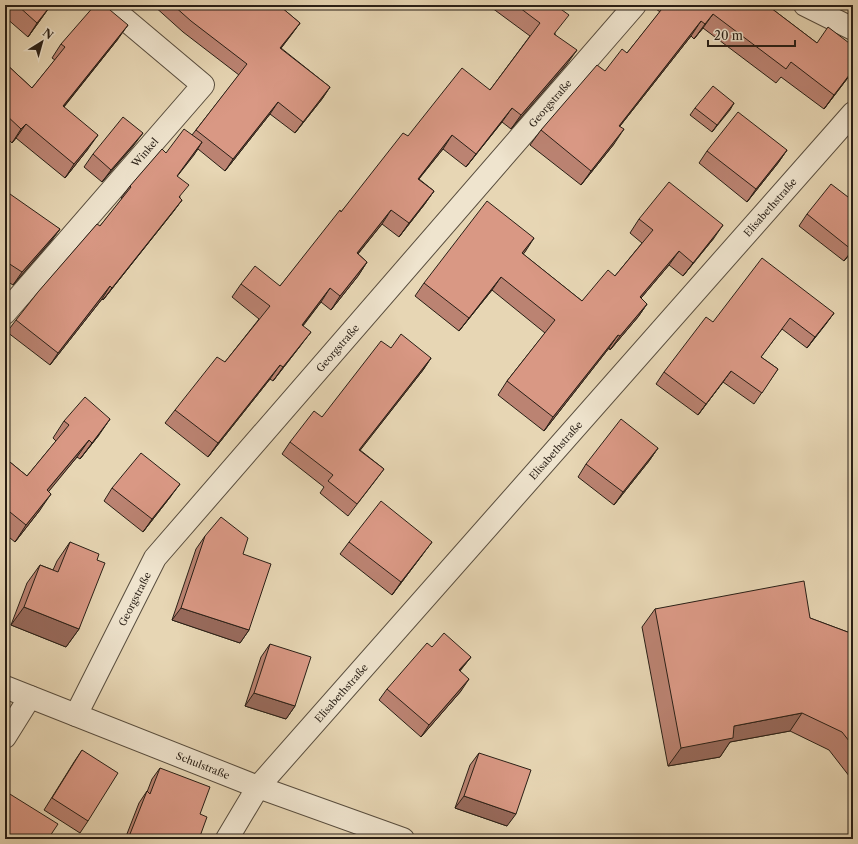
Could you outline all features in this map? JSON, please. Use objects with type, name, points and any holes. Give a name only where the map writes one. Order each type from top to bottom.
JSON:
[{"type":"street","name":"Winkel","points":[[5,313],[203,85],[108,5]]},
{"type":"street","name":"Georgstraße","points":[[76,715],[155,558],[635,5]]},
{"type":"street","points":[[805,5],[853,28]]},
{"type":"street","name":"Elisabethstraße","points":[[226,839],[258,787],[853,113]]},
{"type":"street","name":"Schulstraße","points":[[5,687],[258,787],[403,839]]},
{"type":"street","points":[[5,737],[30,698]]},
{"type":"building","points":[[17,5],[51,5],[37,23]]},
{"type":"building","points":[[95,5],[104,5],[128,25],[63,106],[98,135],[74,164],[26,124],[21,129],[5,114],[5,63],[32,88],[65,47],[61,44]]},
{"type":"building","points":[[173,5],[283,5],[281,7],[300,23],[280,48],[330,87],[303,122],[278,102],[233,159],[196,130],[247,64],[191,21]]},
{"type":"building","points":[[516,5],[555,5],[569,15],[554,34],[577,50],[521,115],[512,108],[476,154],[452,135],[418,179],[434,191],[409,223],[391,210],[357,253],[367,262],[340,296],[330,288],[302,325],[311,332],[283,367],[280,365],[218,443],[175,410],[217,357],[225,362],[270,306],[241,284],[255,266],[280,286],[403,133],[408,136],[462,68],[490,90],[540,23]]},
{"type":"building","points":[[665,5],[767,5],[817,43],[828,27],[853,46],[853,70],[834,95],[791,62],[786,69],[713,14],[705,24],[701,21],[619,126],[624,129],[591,171],[541,130],[597,65],[605,71],[622,49],[627,53]]},
{"type":"building","points":[[713,86],[734,103],[717,125],[695,108]]},
{"type":"building","points":[[738,112],[787,150],[756,189],[707,151]]},
{"type":"building","points":[[123,117],[143,133],[111,170],[93,154]]},
{"type":"building","points":[[184,129],[202,142],[177,176],[189,185],[179,197],[182,200],[112,288],[110,286],[58,353],[16,320],[38,292],[97,224],[100,226],[131,187],[130,186],[162,149],[166,153]]},
{"type":"building","points":[[669,182],[723,225],[693,263],[679,251],[640,297],[647,304],[620,336],[618,335],[553,417],[507,381],[555,320],[501,277],[469,318],[424,283],[487,201],[534,238],[522,253],[582,301],[608,270],[615,276],[653,230],[639,219]]},
{"type":"building","points":[[831,184],[848,197],[853,191],[852,250],[807,214]]},
{"type":"building","points":[[10,194],[60,229],[22,272],[5,261],[5,202]]},
{"type":"building","points":[[762,258],[834,313],[815,337],[790,318],[761,357],[778,369],[762,393],[731,371],[706,404],[664,372],[706,317],[713,322]]},
{"type":"building","points":[[401,334],[431,358],[359,450],[384,469],[357,504],[328,481],[333,475],[290,442],[314,411],[322,417],[381,341],[391,348]]},
{"type":"building","points":[[85,397],[110,419],[92,443],[89,440],[47,490],[51,494],[26,525],[5,508],[5,458],[27,476],[69,425],[64,421]]},
{"type":"building","points":[[621,419],[658,448],[623,492],[586,464]]},
{"type":"building","points":[[141,453],[180,484],[152,519],[112,488]]},
{"type":"building","points":[[381,501],[432,542],[401,582],[349,542]]},
{"type":"building","points":[[221,517],[248,538],[243,554],[271,564],[249,630],[181,608],[205,536]]},
{"type":"building","points":[[70,542],[99,554],[97,560],[105,563],[79,629],[24,607],[40,565],[58,572]]},
{"type":"building","points":[[804,581],[810,618],[853,634],[853,746],[842,732],[802,713],[734,726],[733,738],[681,748],[655,609]]},
{"type":"building","points":[[444,633],[471,657],[459,670],[469,679],[429,725],[387,689],[427,643],[432,647]]},
{"type":"building","points":[[270,644],[311,657],[295,706],[254,693]]},
{"type":"building","points":[[82,750],[118,773],[88,821],[52,798]]},
{"type":"building","points":[[479,753],[531,770],[516,814],[464,796]]},
{"type":"building","points":[[160,768],[210,787],[200,814],[207,817],[199,839],[141,839],[130,834],[147,791],[150,794]]},
{"type":"building","points":[[5,791],[58,824],[48,839],[5,839]]}]
